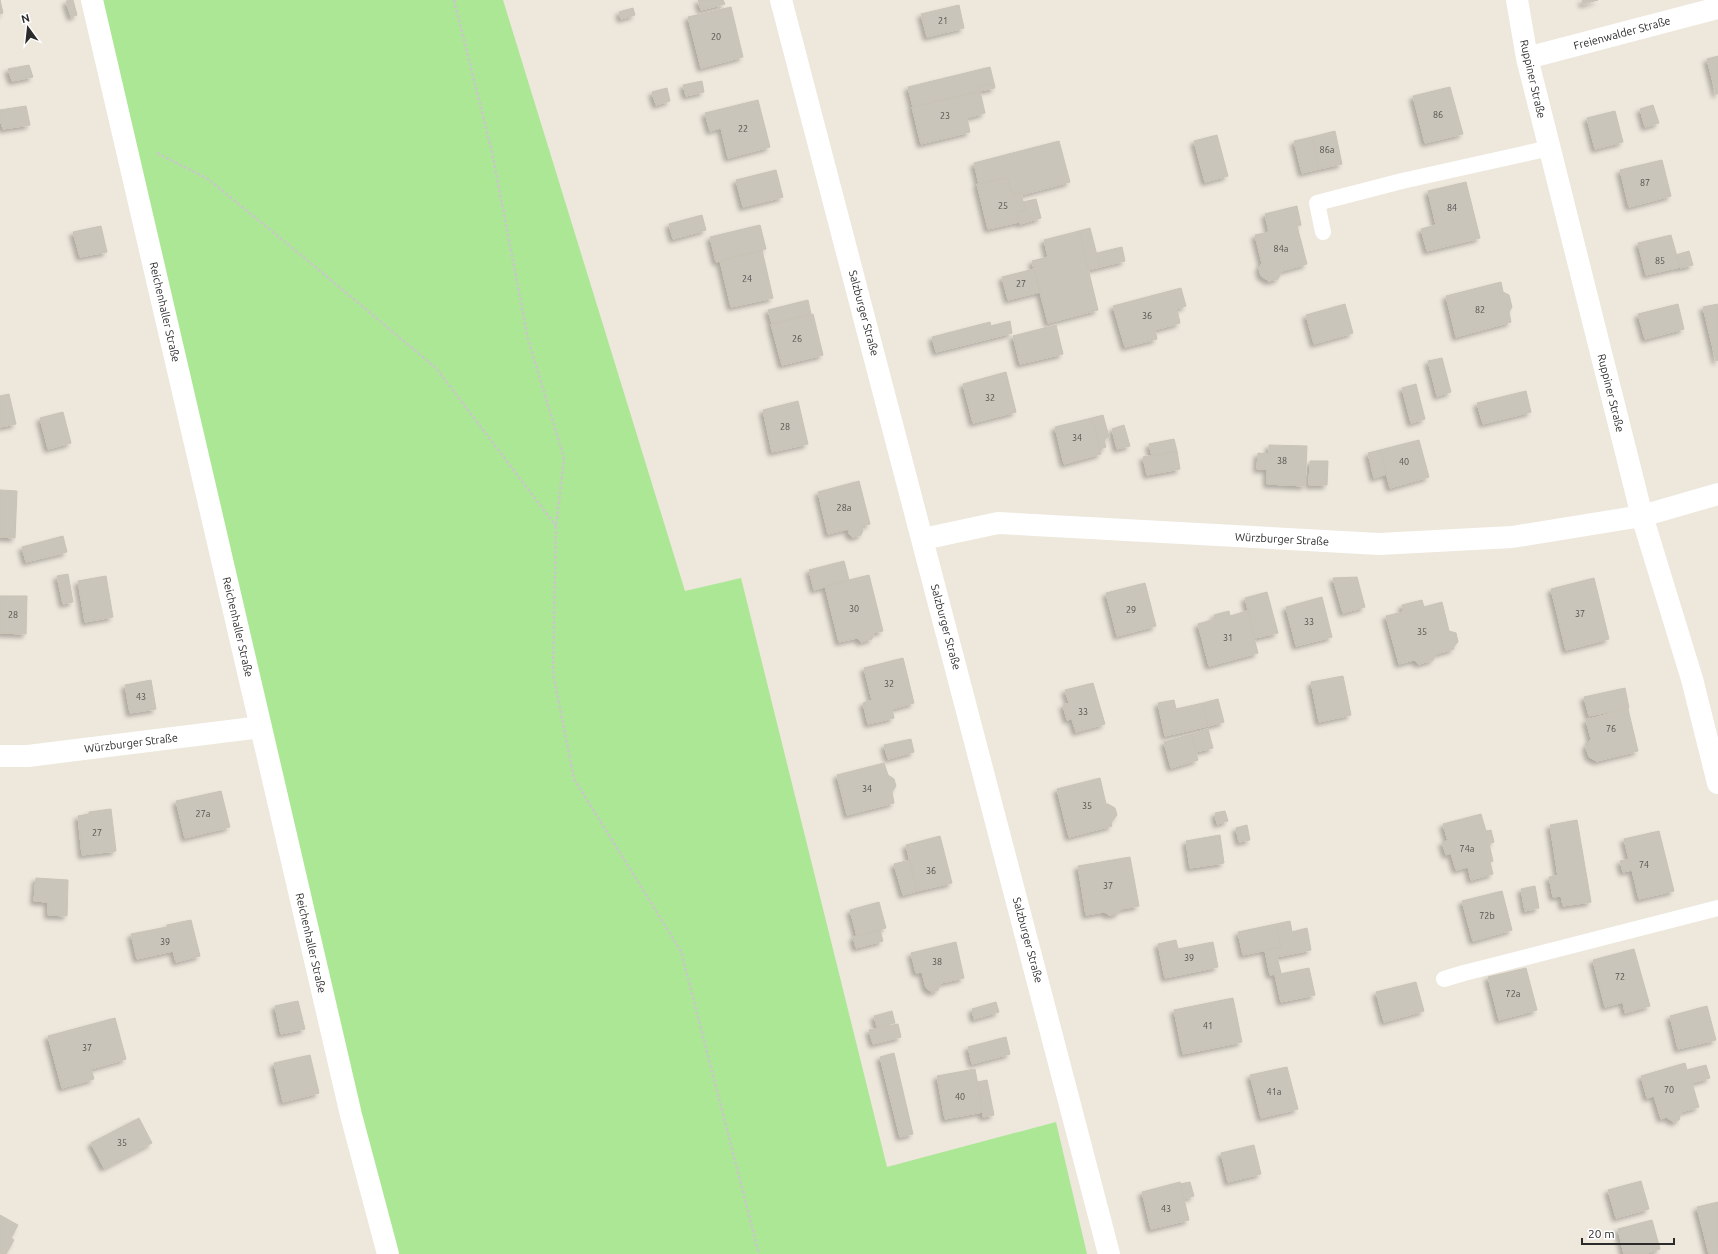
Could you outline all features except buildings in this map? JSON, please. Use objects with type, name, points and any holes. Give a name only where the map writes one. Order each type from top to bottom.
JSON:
[{"type":"street","name":"Reichenhaller Straße","points":[[92,0],[351,1115],[388,1254]]},
{"type":"street","name":"Salzburger Straße","points":[[781,0],[1109,1254]]},
{"type":"street","name":"Ruppiner Straße","points":[[1517,0],[1527,58],[1642,516],[1692,679],[1718,783]]},
{"type":"street","name":"Freienwalder Straße","points":[[1527,58],[1718,8]]},
{"type":"street","name":"Würzburger Straße","points":[[923,539],[998,523],[1379,544],[1512,537],[1642,516],[1718,494]]},
{"type":"street","name":"Würzburger Straße","points":[[0,756],[28,756],[261,727]]},
{"type":"lane","points":[[1323,232],[1317,203],[1402,181],[1550,148]]},
{"type":"lane","points":[[1444,979],[1718,908]]},
{"type":"path","points":[[454,0],[492,152],[528,339],[564,458],[556,526],[553,673],[574,779],[681,951],[759,1254]]},
{"type":"path","points":[[124,136],[208,180],[301,255],[436,368],[556,526]]},
{"type":"green space","points":[[85,0],[503,0],[685,591],[741,578],[887,1167],[1056,1122],[1087,1254],[387,1254]]}]
